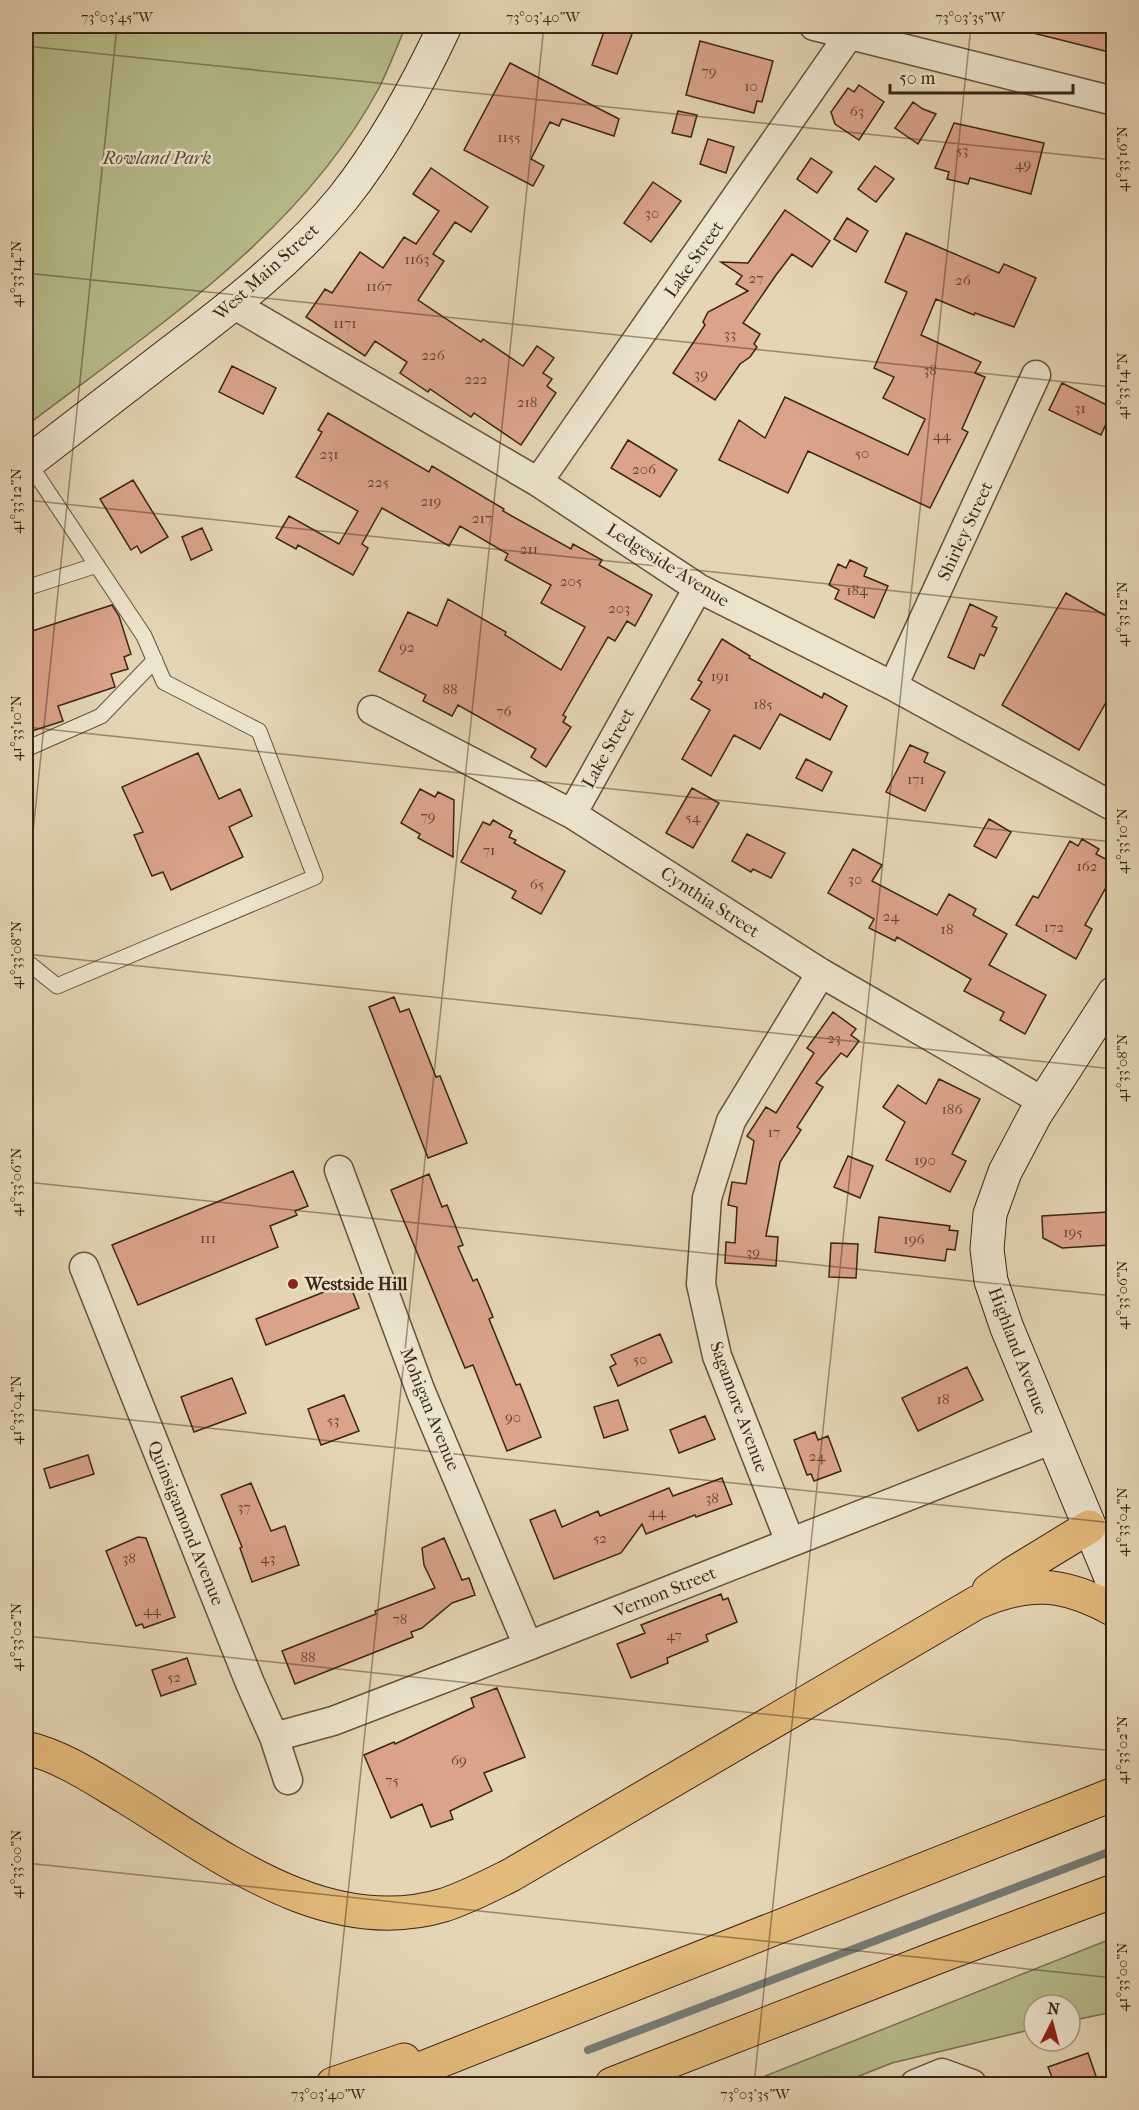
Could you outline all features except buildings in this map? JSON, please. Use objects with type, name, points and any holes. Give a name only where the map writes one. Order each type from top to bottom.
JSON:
[{"type":"highway","points":[[26,1748],[68,1763],[238,1866],[305,1899],[340,1909],[375,1912],[409,1911],[442,1905],[477,1893],[511,1875],[953,1615],[1011,1574],[1089,1527]]},
{"type":"highway","points":[[953,1615],[997,1594],[1021,1588],[1045,1587],[1069,1590],[1092,1598],[1113,1610]]},
{"type":"highway","points":[[382,2085],[1059,1816],[1113,1792]]},
{"type":"highway","points":[[612,2085],[1113,1891]]},
{"type":"highway","points":[[1064,1910],[1113,1897]]},
{"type":"highway","points":[[333,2085],[699,1959]]},
{"type":"main road","name":"West Main Street","points":[[27,463],[233,304],[307,237],[355,181],[405,106],[445,26]]},
{"type":"main road","name":"Highland Avenue","points":[[1109,1010],[1044,1102],[1018,1144],[1000,1182],[990,1214],[987,1249],[989,1270],[999,1307],[1113,1585]]},
{"type":"street","points":[[814,26],[1113,101]]},
{"type":"street","name":"Lake Street","points":[[538,483],[849,35]]},
{"type":"street","name":"Ledgeside Avenue","points":[[233,304],[538,483],[698,588],[893,686],[1113,807]]},
{"type":"street","name":"Shirley Street","points":[[893,686],[1036,375]]},
{"type":"street","name":"Lake Street","points":[[572,814],[698,588]]},
{"type":"street","name":"Cynthia Street","points":[[372,710],[572,814],[820,973],[1044,1102]]},
{"type":"street","name":"Sagamore Avenue","points":[[790,1542],[717,1356],[701,1284],[707,1198],[731,1121],[820,973]]},
{"type":"street","name":"Mohigan Avenue","points":[[339,1170],[421,1392],[528,1646]]},
{"type":"street","name":"Quinsigamond Avenue","points":[[84,1267],[250,1683],[274,1737],[288,1780]]},
{"type":"street","name":"Vernon Street","points":[[274,1737],[333,1721],[1053,1439]]},
{"type":"street","points":[[915,2085],[942,2073],[972,2085]]},
{"type":"lane","points":[[26,961],[57,986],[315,877],[259,731],[164,682],[144,636],[27,463]]},
{"type":"lane","points":[[26,588],[97,564]]},
{"type":"lane","points":[[26,749],[101,716],[155,660]]},
{"type":"green space","name":"Rowland Park","points":[[26,26],[406,26],[379,88],[346,141],[309,189],[266,234],[221,275],[124,353],[26,426]]},
{"type":"green space","points":[[1113,1938],[1113,2012],[1082,2018],[1082,1993],[1022,1993],[1022,2032],[892,2063],[839,2084],[745,2084]]},
{"type":"waterway","points":[[588,2050],[1114,1850]]},
{"type":"place","name":"Westside Hill","points":[[293,1284]]}]
